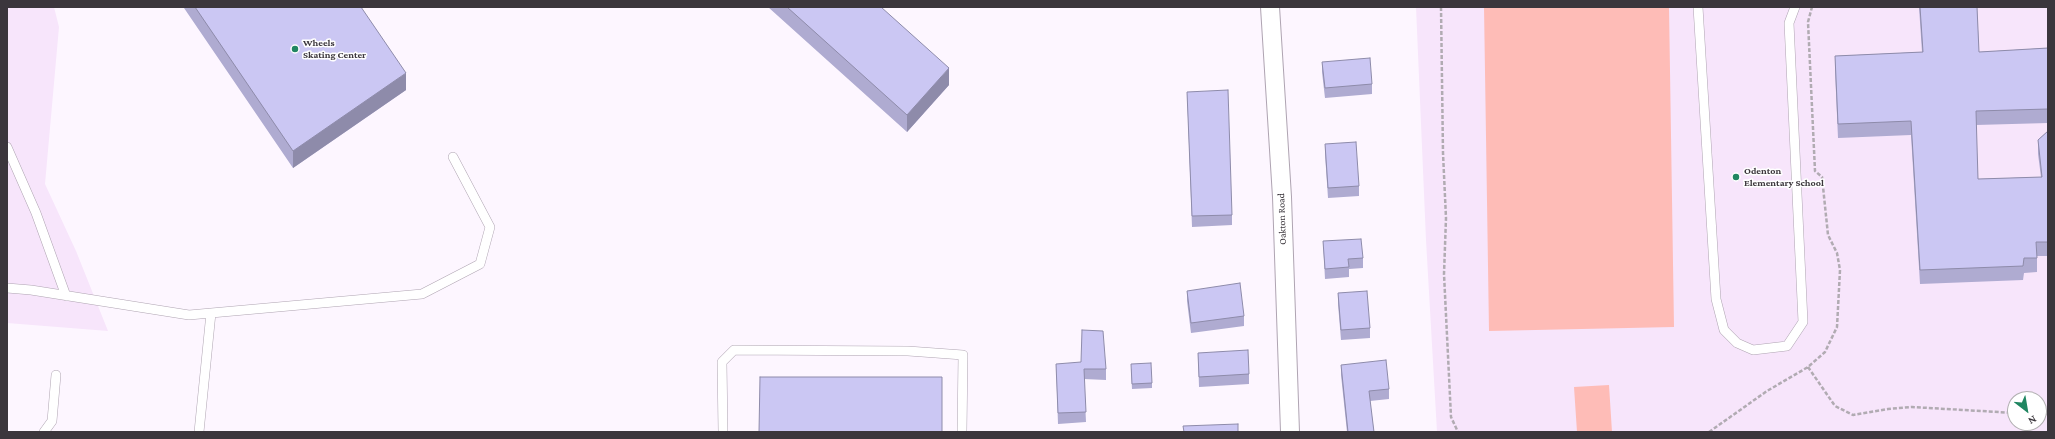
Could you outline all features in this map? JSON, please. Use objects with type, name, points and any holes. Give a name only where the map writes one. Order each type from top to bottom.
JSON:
[{"type":"street","name":"Oakton Road","points":[[1270,7],[1282,197],[1290,432]]},
{"type":"lane","points":[[1698,7],[1716,299],[1724,330],[1737,343],[1753,350],[1787,346],[1803,322],[1789,23],[1795,7]]},
{"type":"lane","points":[[7,147],[36,214],[66,296]]},
{"type":"lane","points":[[7,288],[189,315],[422,294],[480,264],[490,227],[453,156]]},
{"type":"lane","points":[[199,432],[211,313]]},
{"type":"lane","points":[[723,432],[722,362],[734,350],[908,351],[963,355],[962,432]]},
{"type":"lane","points":[[44,432],[52,421],[56,375]]},
{"type":"path","points":[[1441,7],[1442,145],[1446,218],[1444,274],[1451,416],[1458,432]]},
{"type":"path","points":[[1808,367],[1835,406],[1853,415],[1888,409],[1912,407],[2007,413]]},
{"type":"shaded area","points":[[7,7],[54,7],[59,27],[45,184],[76,251],[108,331],[7,323]]},
{"type":"shaded area","name":"Odenton Elementary School","points":[[1416,7],[2048,7],[2048,432],[1437,432],[1426,240]]},
{"type":"shaded area","points":[[1484,7],[1669,7],[1674,327],[1489,331]]},
{"type":"shaded area","points":[[1609,385],[1612,432],[1577,432],[1574,387]]},
{"type":"building","name":"Wheels Skating Center","points":[[195,7],[361,7],[406,73],[293,151]]},
{"type":"building","points":[[787,7],[881,7],[949,68],[907,115]]},
{"type":"building","points":[[1920,7],[1977,7],[1979,52],[2048,48],[2048,109],[1976,111],[1978,179],[2042,177],[2038,140],[2048,131],[2048,242],[2036,242],[2037,258],[2024,258],[2023,266],[1920,270],[1911,121],[1838,124],[1835,56],[1923,52]]},
{"type":"building","points":[[1370,58],[1372,84],[1325,88],[1322,62]]},
{"type":"building","points":[[1228,90],[1232,215],[1192,216],[1187,92]]},
{"type":"building","points":[[1356,142],[1359,186],[1328,188],[1325,144]]},
{"type":"building","points":[[1361,239],[1363,258],[1348,259],[1349,267],[1325,269],[1323,241]]},
{"type":"building","points":[[1240,283],[1244,316],[1191,323],[1187,291]]},
{"type":"building","points":[[1367,291],[1370,328],[1341,330],[1338,293]]},
{"type":"building","points":[[1082,330],[1103,331],[1106,369],[1084,369],[1086,412],[1058,413],[1056,364],[1081,362]]},
{"type":"building","points":[[1248,350],[1249,374],[1199,377],[1198,353]]},
{"type":"building","points":[[1386,360],[1389,389],[1369,391],[1374,432],[1348,432],[1341,365]]},
{"type":"building","points":[[1151,363],[1152,383],[1132,384],[1131,364]]},
{"type":"building","points":[[760,377],[942,377],[942,432],[759,432]]},
{"type":"building","points":[[1238,424],[1238,432],[1184,432],[1183,426]]},
{"type":"place","name":"Wheels Skating Center","points":[[295,49]]},
{"type":"place","name":"Odenton Elementary School","points":[[1736,177]]}]
